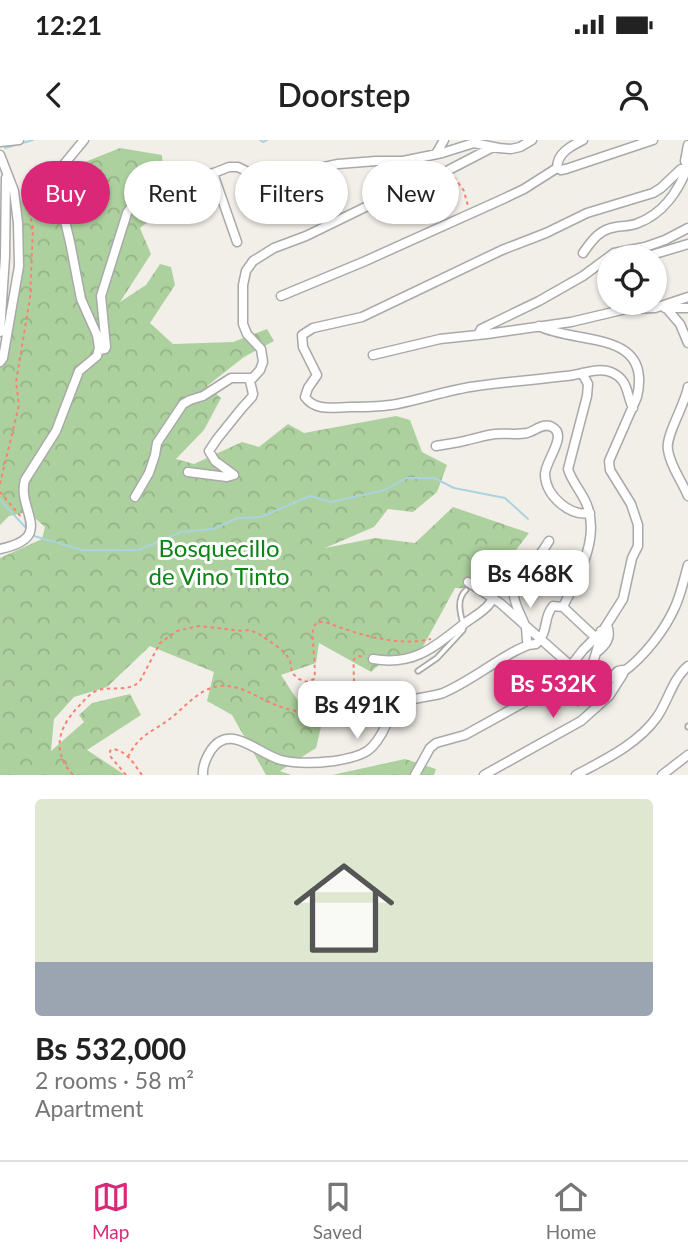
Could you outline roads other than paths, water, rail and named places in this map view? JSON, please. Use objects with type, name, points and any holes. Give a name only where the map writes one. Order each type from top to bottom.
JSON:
[{"type":"street","points":[[0,142],[19,140]]},
{"type":"street","points":[[0,549],[16,544],[25,538],[31,529],[31,518],[24,496],[25,480],[56,431],[79,371],[97,356],[99,350],[97,335],[81,299],[57,180],[60,169],[84,140]]},
{"type":"street","points":[[436,155],[444,140]]},
{"type":"street","points":[[221,170],[234,166],[253,176],[273,178],[338,164],[376,160],[403,161],[436,155],[474,143],[511,149],[532,140]]},
{"type":"street","points":[[557,168],[557,162],[563,153],[583,140]]},
{"type":"street","points":[[281,296],[524,189],[557,168],[566,169],[653,140]]},
{"type":"street","points":[[583,253],[603,230],[638,223],[676,193],[687,167],[685,161],[688,145]]},
{"type":"street","points":[[188,472],[233,476],[233,473],[215,461],[209,451],[252,397],[251,378],[260,370],[263,362],[261,349],[247,334],[243,324],[243,285],[250,265],[263,254],[412,189],[493,147]]},
{"type":"street","points":[[0,155],[3,170],[0,332]]},
{"type":"street","points":[[633,408],[626,385],[617,375],[604,370],[471,387],[395,404],[331,409],[313,405],[305,397],[317,374],[303,347],[302,335],[313,328],[362,317],[502,250],[587,214],[653,193],[687,167]]},
{"type":"street","points":[[0,362],[3,358],[19,266],[14,191],[3,170]]},
{"type":"street","points":[[221,196],[237,243]]},
{"type":"street","points":[[99,350],[106,346],[101,296],[124,224]]},
{"type":"street","points":[[650,245],[688,228]]},
{"type":"street","points":[[667,250],[688,244]]},
{"type":"street","points":[[478,335],[481,329],[539,301],[597,268]]},
{"type":"street","points":[[667,303],[688,297]]},
{"type":"street","points":[[667,309],[688,308]]},
{"type":"street","points":[[667,309],[680,324],[688,343]]},
{"type":"street","points":[[373,355],[440,339],[602,315]]},
{"type":"street","points":[[415,775],[430,748],[436,743],[465,735],[532,698],[556,681],[601,631],[625,592],[639,537],[638,525],[634,511],[614,478],[609,457],[633,408],[640,378],[635,363],[626,351],[600,341],[539,326]]},
{"type":"street","points":[[563,607],[584,563],[592,535],[590,513],[568,469],[588,390],[582,373]]},
{"type":"street","points":[[135,497],[149,473],[157,443],[183,404],[204,396],[231,378],[251,378]]},
{"type":"street","points":[[688,387],[667,448],[688,496]]},
{"type":"street","points":[[436,446],[495,434],[524,434],[552,426],[557,430],[559,438],[546,467],[546,482],[554,496],[571,512],[590,513]]},
{"type":"street","points":[[373,659],[393,661],[410,658],[440,644],[488,605],[501,573],[506,568],[537,556],[549,541]]},
{"type":"street","points":[[528,645],[526,629],[514,599],[515,586],[517,578],[537,556]]},
{"type":"street","points":[[484,775],[581,721],[609,696],[623,672],[640,657],[668,621],[677,603],[688,565]]},
{"type":"street","points":[[467,586],[492,597],[571,666]]},
{"type":"street","points":[[203,775],[202,769],[214,745],[230,737],[273,758],[286,761],[334,761],[360,755],[372,749],[378,742],[399,703],[443,692],[528,645],[536,644],[544,636],[548,613],[557,605],[601,631],[609,632],[608,641],[596,653],[587,683],[573,699],[578,701],[600,689],[618,671],[623,672]]},
{"type":"street","points":[[576,775],[619,751],[643,733],[666,705],[677,678],[688,666]]},
{"type":"street","points":[[662,775],[688,755]]},
{"type":"lane","points":[[418,671],[443,652],[463,630],[459,601],[467,586]]},
{"type":"waterway","points":[[5,148],[33,140]]},
{"type":"waterway","points":[[260,140],[267,140]]},
{"type":"waterway","points":[[31,533],[82,550],[139,550],[181,532],[213,529],[238,518],[261,517],[310,496],[331,502],[385,490],[406,478],[434,478],[454,488],[505,498],[528,519]]},
{"type":"waterway","points":[[0,500],[27,529]]},
{"type":"park label","name":"Bosquecillo de Vino Tinto","points":[[219,563]]}]
